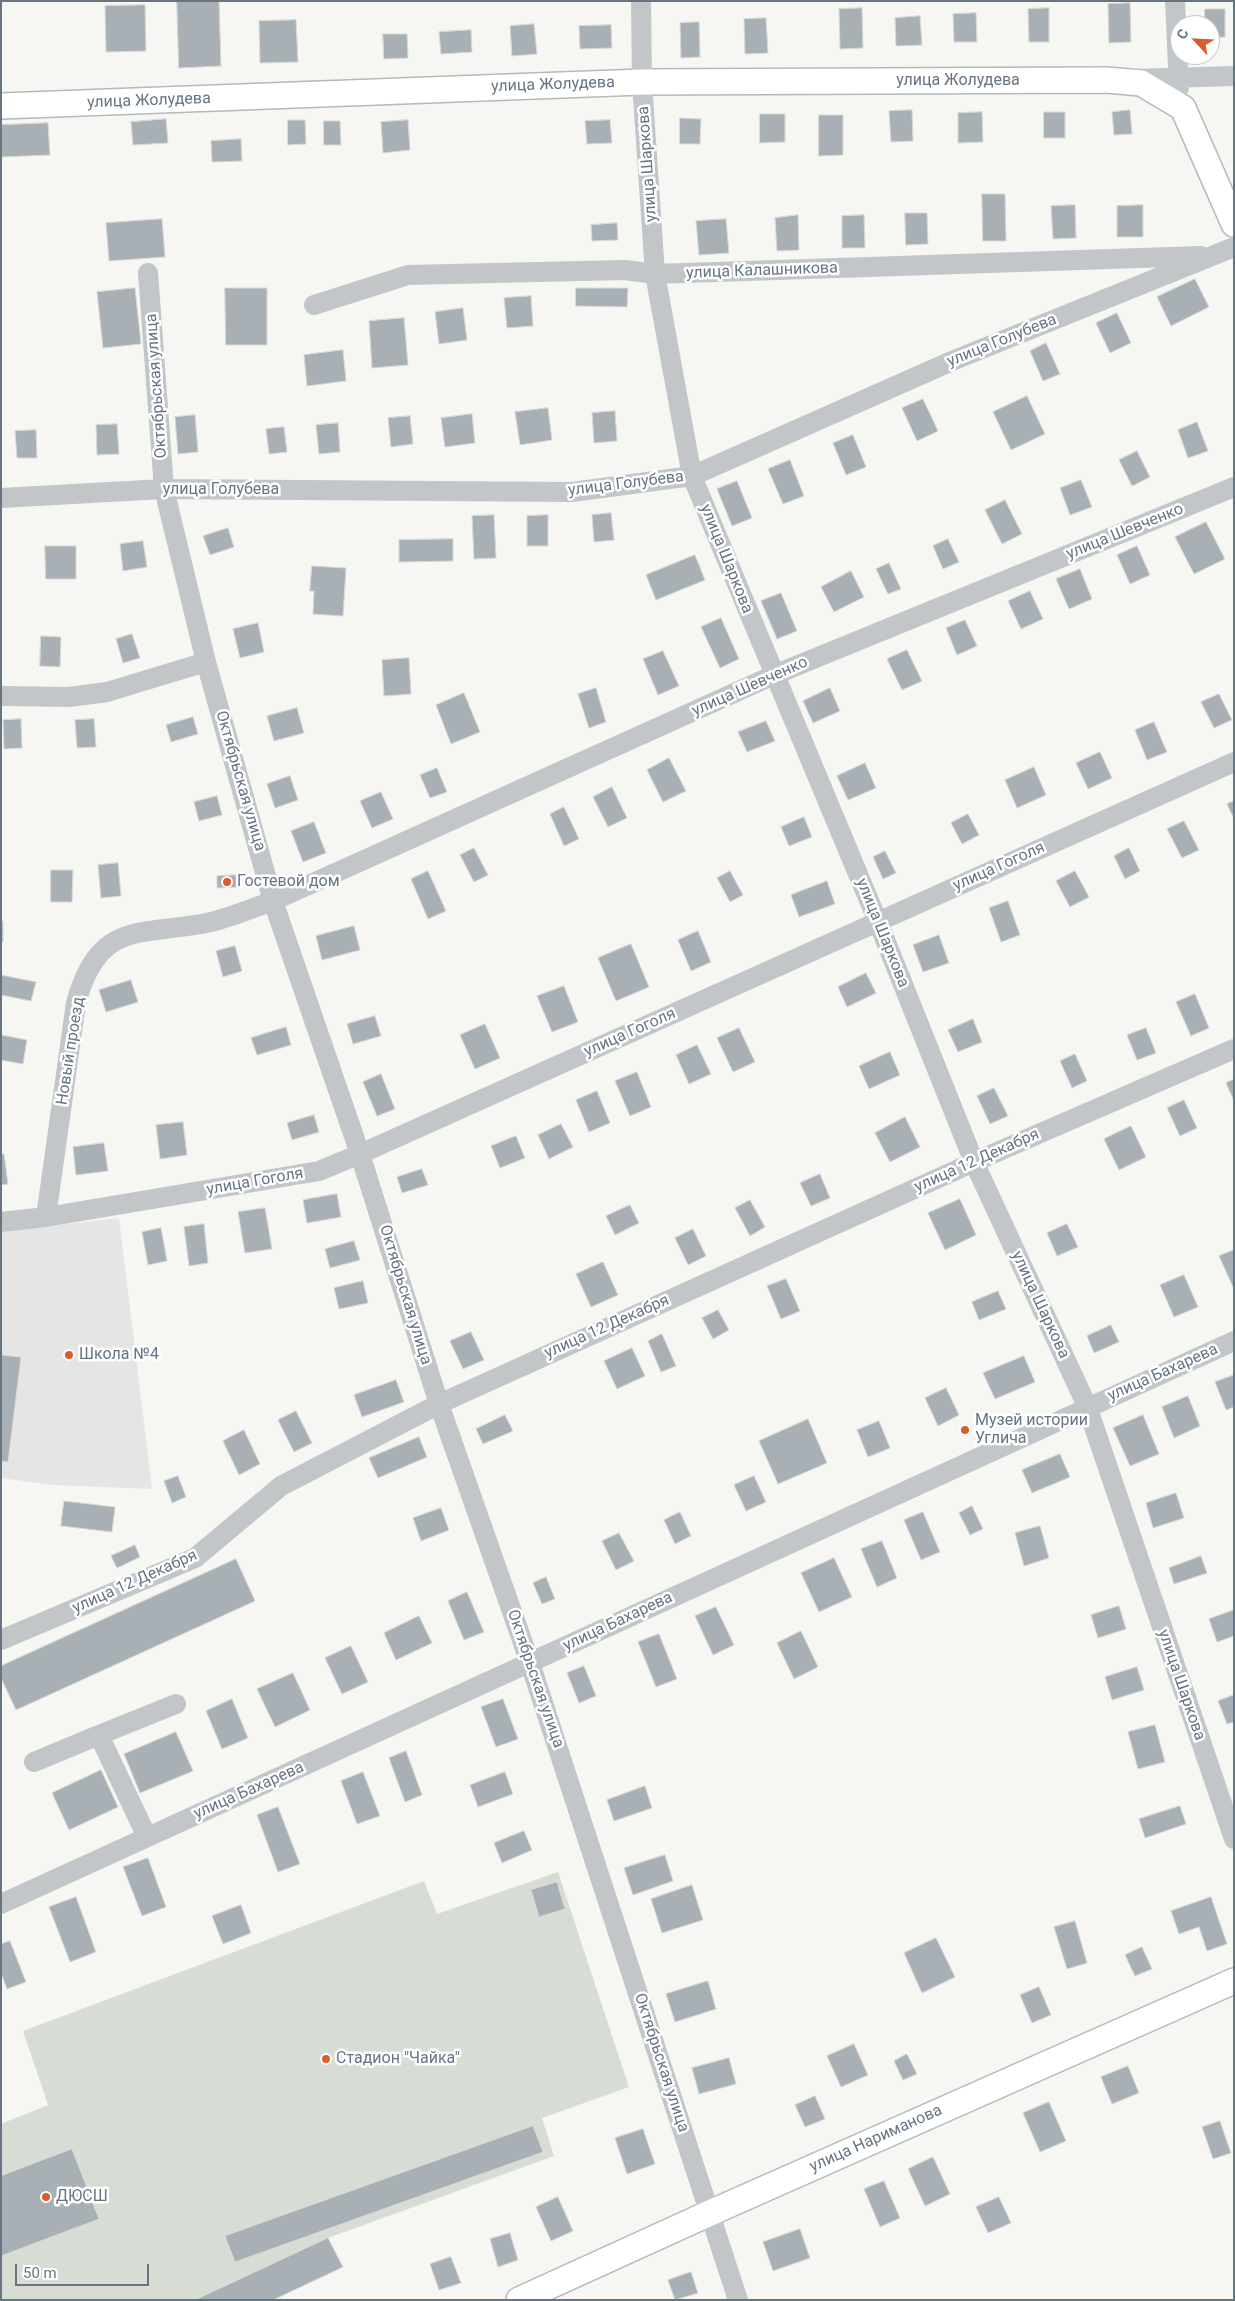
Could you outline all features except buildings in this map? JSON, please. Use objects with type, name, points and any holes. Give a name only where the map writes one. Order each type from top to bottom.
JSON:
[{"type":"main road","name":"улица Жолудева","points":[[1,106],[642,82],[1106,80],[1141,83],[1183,108]]},
{"type":"main road","points":[[1183,108],[1234,224]]},
{"type":"main road","name":"улица Нариманова","points":[[519,2300],[710,2212],[1234,1981]]},
{"type":"street","name":"улица Шаркова","points":[[641,1],[642,82],[655,274],[692,476],[878,922],[974,1162],[1087,1406],[1234,1839]]},
{"type":"street","points":[[1175,1],[1177,77],[1183,108]]},
{"type":"street","name":"улица Жолудева","points":[[1106,80],[1234,76]]},
{"type":"street","name":"улица Голубева","points":[[1,498],[164,489],[572,492],[692,476],[952,361],[1216,256],[1234,247]]},
{"type":"street","name":"улица Калашникова","points":[[314,305],[408,275],[625,270],[655,274],[1216,256]]},
{"type":"street","name":"Октябрьская улица","points":[[148,273],[164,489],[206,662],[273,901],[360,1154],[439,1404],[530,1663],[738,2300]]},
{"type":"street","name":"улица Шевченко","points":[[273,901],[774,675],[1234,488]]},
{"type":"street","points":[[1,696],[68,697],[107,692],[206,662]]},
{"type":"street","name":"улица Гоголя","points":[[1,1222],[46,1217],[319,1171],[1234,762]]},
{"type":"street","name":"Новый проезд","points":[[46,1217],[76,1003],[82,983],[94,960],[105,948],[123,936],[212,922],[273,901]]},
{"type":"street","name":"улица 12 Декабря","points":[[1,1640],[195,1558],[281,1486],[439,1404],[974,1162],[1234,1049]]},
{"type":"street","name":"улица Бахарева","points":[[1,1904],[1087,1406],[1234,1341]]},
{"type":"street","points":[[34,1762],[176,1704]]},
{"type":"street","points":[[99,1735],[147,1837]]},
{"type":"shaded area","name":"Школа №4","points":[[119,1218],[152,1489],[54,1485],[1,1478],[1,1232]]},
{"type":"shaded area","name":"Стадион \"Чайка\"","points":[[558,1872],[629,2087],[542,2118],[554,2156],[328,2238],[195,2300],[1,2300],[1,2124],[48,2105],[23,2031],[424,1881],[437,1914]]},
{"type":"place","name":"Гостевой дом","points":[[227,882]]},
{"type":"place","name":"Школа №4","points":[[69,1355]]},
{"type":"place","name":"Музей истории Углича","points":[[965,1430]]},
{"type":"place","name":"Стадион \"Чайка\"","points":[[326,2059]]},
{"type":"place","name":"ДЮСШ","points":[[46,2197]]}]
